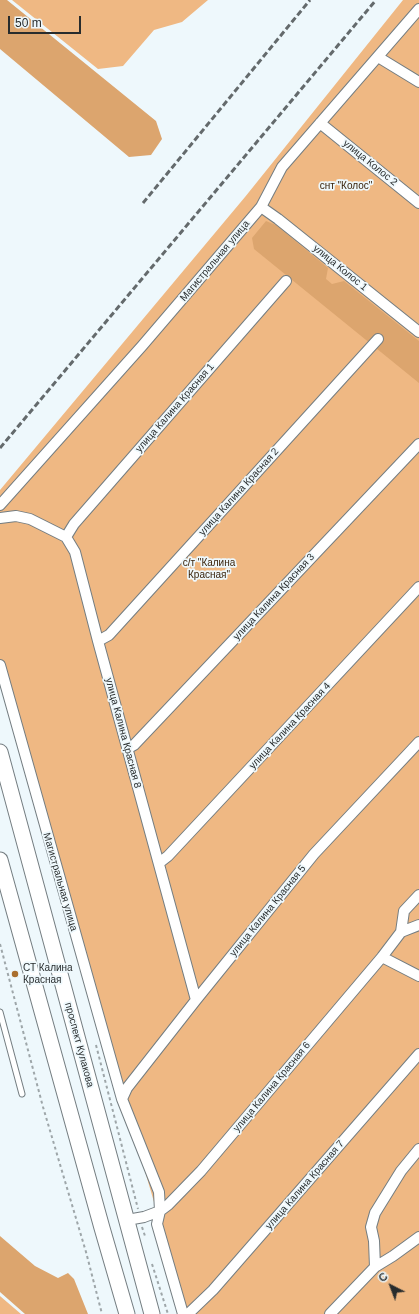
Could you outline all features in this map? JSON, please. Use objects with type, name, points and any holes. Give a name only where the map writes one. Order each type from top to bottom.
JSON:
[{"type":"main road","name":"проспект Кулакова","points":[[0,752],[152,1314]]},
{"type":"main road","points":[[0,861],[127,1314]]},
{"type":"street","name":"Магистральная улица","points":[[0,505],[142,346],[261,207],[282,167],[419,9]]},
{"type":"street","points":[[378,57],[419,82]]},
{"type":"street","name":"улица Колос 2","points":[[320,123],[419,203]]},
{"type":"street","name":"улица Колос 1","points":[[261,207],[419,332]]},
{"type":"street","name":"улица Калина Красная 1","points":[[66,537],[74,524],[286,281]]},
{"type":"street","name":"улица Калина Красная 2","points":[[98,641],[109,635],[378,339]]},
{"type":"street","name":"улица Калина Красная 3","points":[[127,749],[134,745],[419,444]]},
{"type":"street","points":[[0,518],[16,516],[30,519],[66,537]]},
{"type":"street","name":"улица Калина Красная 8","points":[[66,537],[75,552],[196,1000]]},
{"type":"street","name":"улица Калина Красная 4","points":[[158,863],[168,856],[419,587]]},
{"type":"street","name":"Магистральная улица","points":[[0,665],[115,1079],[159,1192],[160,1211],[157,1224],[183,1314]]},
{"type":"street","name":"улица Калина Красная 5","points":[[122,1099],[127,1088],[314,854],[419,742]]},
{"type":"street","name":"улица Калина Красная 6","points":[[127,1220],[144,1217],[160,1211],[168,1205],[201,1171],[382,957],[401,932],[404,911],[419,895]]},
{"type":"street","points":[[401,932],[419,925]]},
{"type":"street","points":[[382,957],[419,976]]},
{"type":"street","name":"улица Калина Красная 7","points":[[188,1314],[213,1290],[419,1054]]},
{"type":"street","points":[[374,1267],[374,1241],[371,1227],[375,1213],[401,1170],[419,1149]]},
{"type":"street","points":[[330,1314],[374,1267],[393,1256],[419,1237]]},
{"type":"lane","points":[[0,1012],[22,1094]]},
{"type":"path","points":[[0,944],[43,1107],[86,1252],[102,1314]]},
{"type":"green space","points":[[12,0],[208,0],[182,22],[154,30],[123,66],[98,69]]},
{"type":"green space","name":"с/т \"Калина Красная\"","points":[[403,0],[419,0],[419,1314],[187,1314],[0,679],[0,490],[245,197]]},
{"type":"green space","points":[[0,1296],[21,1314],[0,1314]]},
{"type":"shaded area","points":[[0,0],[7,0],[156,121],[162,139],[151,155],[129,157],[0,49]]},
{"type":"shaded area","points":[[266,221],[276,225],[328,268],[326,279],[332,284],[344,281],[419,341],[419,383],[254,249],[252,238]]},
{"type":"shaded area","points":[[0,1236],[35,1266],[58,1278],[68,1273],[74,1279],[88,1314],[25,1314],[0,1292]]},
{"type":"railway","points":[[143,203],[310,0]]},
{"type":"railway","points":[[0,448],[376,0]]},
{"type":"place","name":"СТ Калина Красная","points":[[15,974]]},
{"type":"park label","name":"снт \"Колос\"","points":[[346,186]]}]
